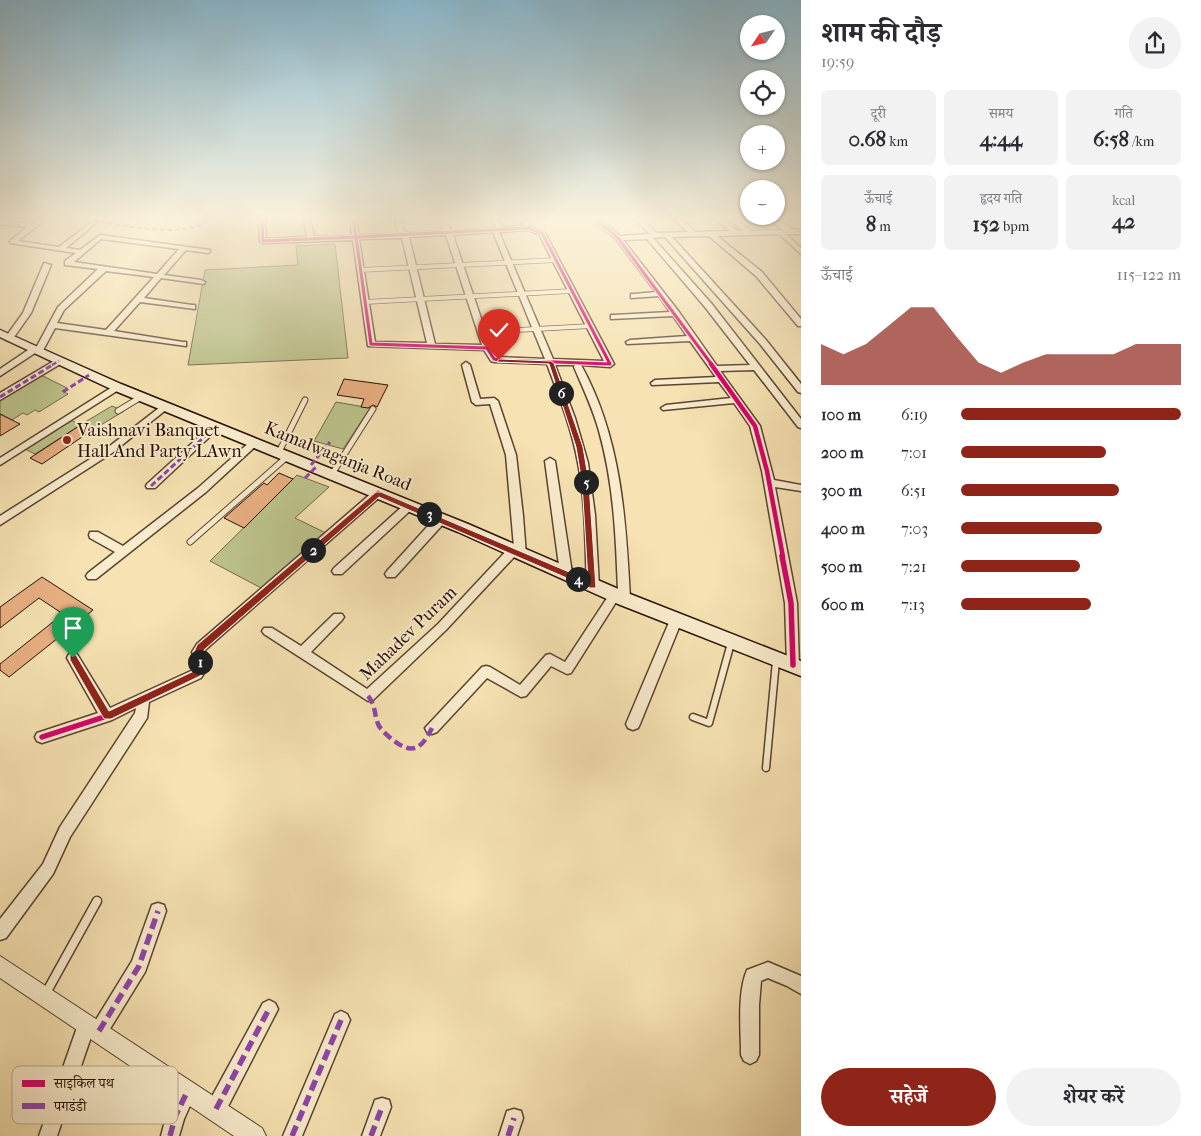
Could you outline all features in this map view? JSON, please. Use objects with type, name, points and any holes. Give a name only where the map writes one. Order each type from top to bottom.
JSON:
[{"type":"main road","name":"Kamalwaganja Road","points":[[3,336],[117,387],[441,519],[619,597],[797,667]]},
{"type":"street","points":[[3,336],[18,329],[35,296],[45,271]]},
{"type":"street","points":[[0,372],[36,351],[60,309],[101,271]]},
{"type":"street","points":[[124,271],[201,282]]},
{"type":"street","points":[[109,332],[163,271]]},
{"type":"street","points":[[360,271],[371,344],[487,348]]},
{"type":"street","points":[[414,271],[431,345]]},
{"type":"street","points":[[462,271],[487,348],[494,359],[551,363],[610,364],[562,271]]},
{"type":"street","points":[[512,271],[551,363],[579,447],[586,483],[593,586]]},
{"type":"street","points":[[643,271],[755,426],[769,483],[791,603],[797,667]]},
{"type":"street","points":[[680,271],[801,425]]},
{"type":"street","points":[[699,271],[763,342],[801,390]]},
{"type":"street","points":[[755,271],[801,324]]},
{"type":"street","points":[[634,296],[661,294]]},
{"type":"street","points":[[138,299],[192,308]]},
{"type":"street","points":[[614,317],[676,314]]},
{"type":"street","points":[[53,324],[183,344]]},
{"type":"street","points":[[630,342],[692,338]]},
{"type":"street","points":[[0,397],[59,361]]},
{"type":"street","points":[[466,365],[476,402],[494,401],[511,455],[518,516],[516,553]]},
{"type":"street","points":[[432,728],[486,671],[521,692],[550,659],[567,669],[619,597],[622,532],[612,461],[604,430],[578,367]]},
{"type":"street","points":[[715,369],[756,367]]},
{"type":"street","points":[[655,383],[721,379]]},
{"type":"street","points":[[0,462],[117,387]]},
{"type":"street","points":[[666,408],[736,400]]},
{"type":"street","points":[[0,521],[109,451],[164,406]]},
{"type":"street","points":[[151,486],[215,427]]},
{"type":"street","points":[[92,576],[202,490],[254,442]]},
{"type":"street","points":[[550,461],[566,574]]},
{"type":"street","points":[[769,483],[801,488]]},
{"type":"street","points":[[42,737],[143,706],[197,674],[202,667],[198,652],[200,647],[378,493]]},
{"type":"street","points":[[338,571],[409,506]]},
{"type":"street","points":[[391,574],[441,519]]},
{"type":"street","points":[[94,535],[124,552]]},
{"type":"street","name":"Mahadev Puram","points":[[268,631],[368,696],[442,627],[516,553]]},
{"type":"street","points":[[302,653],[338,617]]},
{"type":"street","points":[[634,724],[676,620]]},
{"type":"street","points":[[73,658],[107,716]]},
{"type":"street","points":[[0,932],[48,869],[65,832],[143,706]]},
{"type":"street","points":[[77,1066],[92,1028],[138,966],[158,911]]},
{"type":"street","points":[[750,1055],[750,1005],[753,976],[768,970],[793,980],[801,986]]},
{"type":"street","points":[[2,971],[45,995],[151,1066]]},
{"type":"street","points":[[216,1108],[269,1009]]},
{"type":"street","points":[[292,1136],[341,1020]]},
{"type":"street","points":[[178,1084],[254,1136]]},
{"type":"street","points":[[178,1111],[188,1090]]},
{"type":"street","points":[[371,1136],[382,1108]]},
{"type":"street","points":[[508,1136],[514,1118]]},
{"type":"street","points":[[48,1136],[53,1124]]},
{"type":"lane","points":[[365,302],[572,291]]},
{"type":"lane","points":[[482,332],[591,326]]},
{"type":"lane","points":[[118,411],[141,397]]},
{"type":"lane","points":[[190,542],[284,454],[305,400]]},
{"type":"lane","points":[[332,474],[373,409]]},
{"type":"lane","points":[[693,717],[709,723],[732,642]]},
{"type":"lane","points":[[766,768],[777,659]]},
{"type":"lane","points":[[45,995],[97,901]]},
{"type":"green space","points":[[205,271],[338,271],[348,358],[188,365]]},
{"type":"green space","points":[[41,375],[67,388],[62,391],[68,394],[39,412],[35,410],[27,415],[23,413],[12,420],[0,414],[0,400]]},
{"type":"green space","points":[[336,402],[370,408],[343,449],[314,441]]},
{"type":"green space","points":[[112,406],[124,411],[91,431],[79,426],[35,454],[25,449],[71,420],[80,425]]},
{"type":"green space","points":[[297,475],[329,487],[295,518],[328,534],[263,589],[210,561]]},
{"type":"building","points":[[344,379],[388,385],[377,407],[373,405],[368,408],[361,407],[364,399],[337,395]]},
{"type":"building","points":[[0,414],[20,424],[0,436]]},
{"type":"building","name":"Vaishnavi Banquet Hall And Party LAwn","points":[[79,426],[91,431],[42,464],[30,458]]},
{"type":"building","points":[[279,473],[293,479],[244,528],[224,518],[264,483],[267,485]]},
{"type":"building","points":[[42,577],[93,610],[9,677],[0,670],[0,664],[63,614],[39,598],[0,628],[0,607]]},
{"type":"marked path","points":[[0,397],[59,361]]},
{"type":"marked path","points":[[63,392],[89,375]]},
{"type":"marked path","points":[[151,486],[215,427]]},
{"type":"marked path","points":[[311,465],[330,442]]},
{"type":"marked path","points":[[305,478],[316,467]]},
{"type":"marked path","points":[[368,696],[373,703],[380,727],[391,739],[401,746],[411,750],[415,749],[421,745],[432,728]]},
{"type":"marked path","points":[[99,1031],[139,966],[158,911]]},
{"type":"marked path","points":[[216,1109],[269,1009]]},
{"type":"marked path","points":[[292,1136],[341,1020]]},
{"type":"marked path","points":[[178,1111],[188,1090]]},
{"type":"marked path","points":[[371,1136],[382,1107]]},
{"type":"marked path","points":[[508,1136],[514,1118]]},
{"type":"marked path","points":[[170,1136],[173,1124]]},
{"type":"cycle path","points":[[361,271],[371,344],[487,348],[494,359],[499,360],[610,364],[562,271]]},
{"type":"cycle path","points":[[643,271],[755,426],[767,471],[791,603],[793,665]]},
{"type":"cycle path","points":[[42,737],[104,717],[197,674],[202,667],[198,652],[201,647],[378,493]]},
{"type":"place","name":"Vaishnavi Banquet Hall And Party LAwn","points":[[67,440]]},
{"type":"route","points":[[73,658],[107,716],[197,674],[202,667],[198,652],[200,647],[378,493],[463,528],[513,552],[593,586],[586,483],[579,447],[551,363],[499,360]]}]
